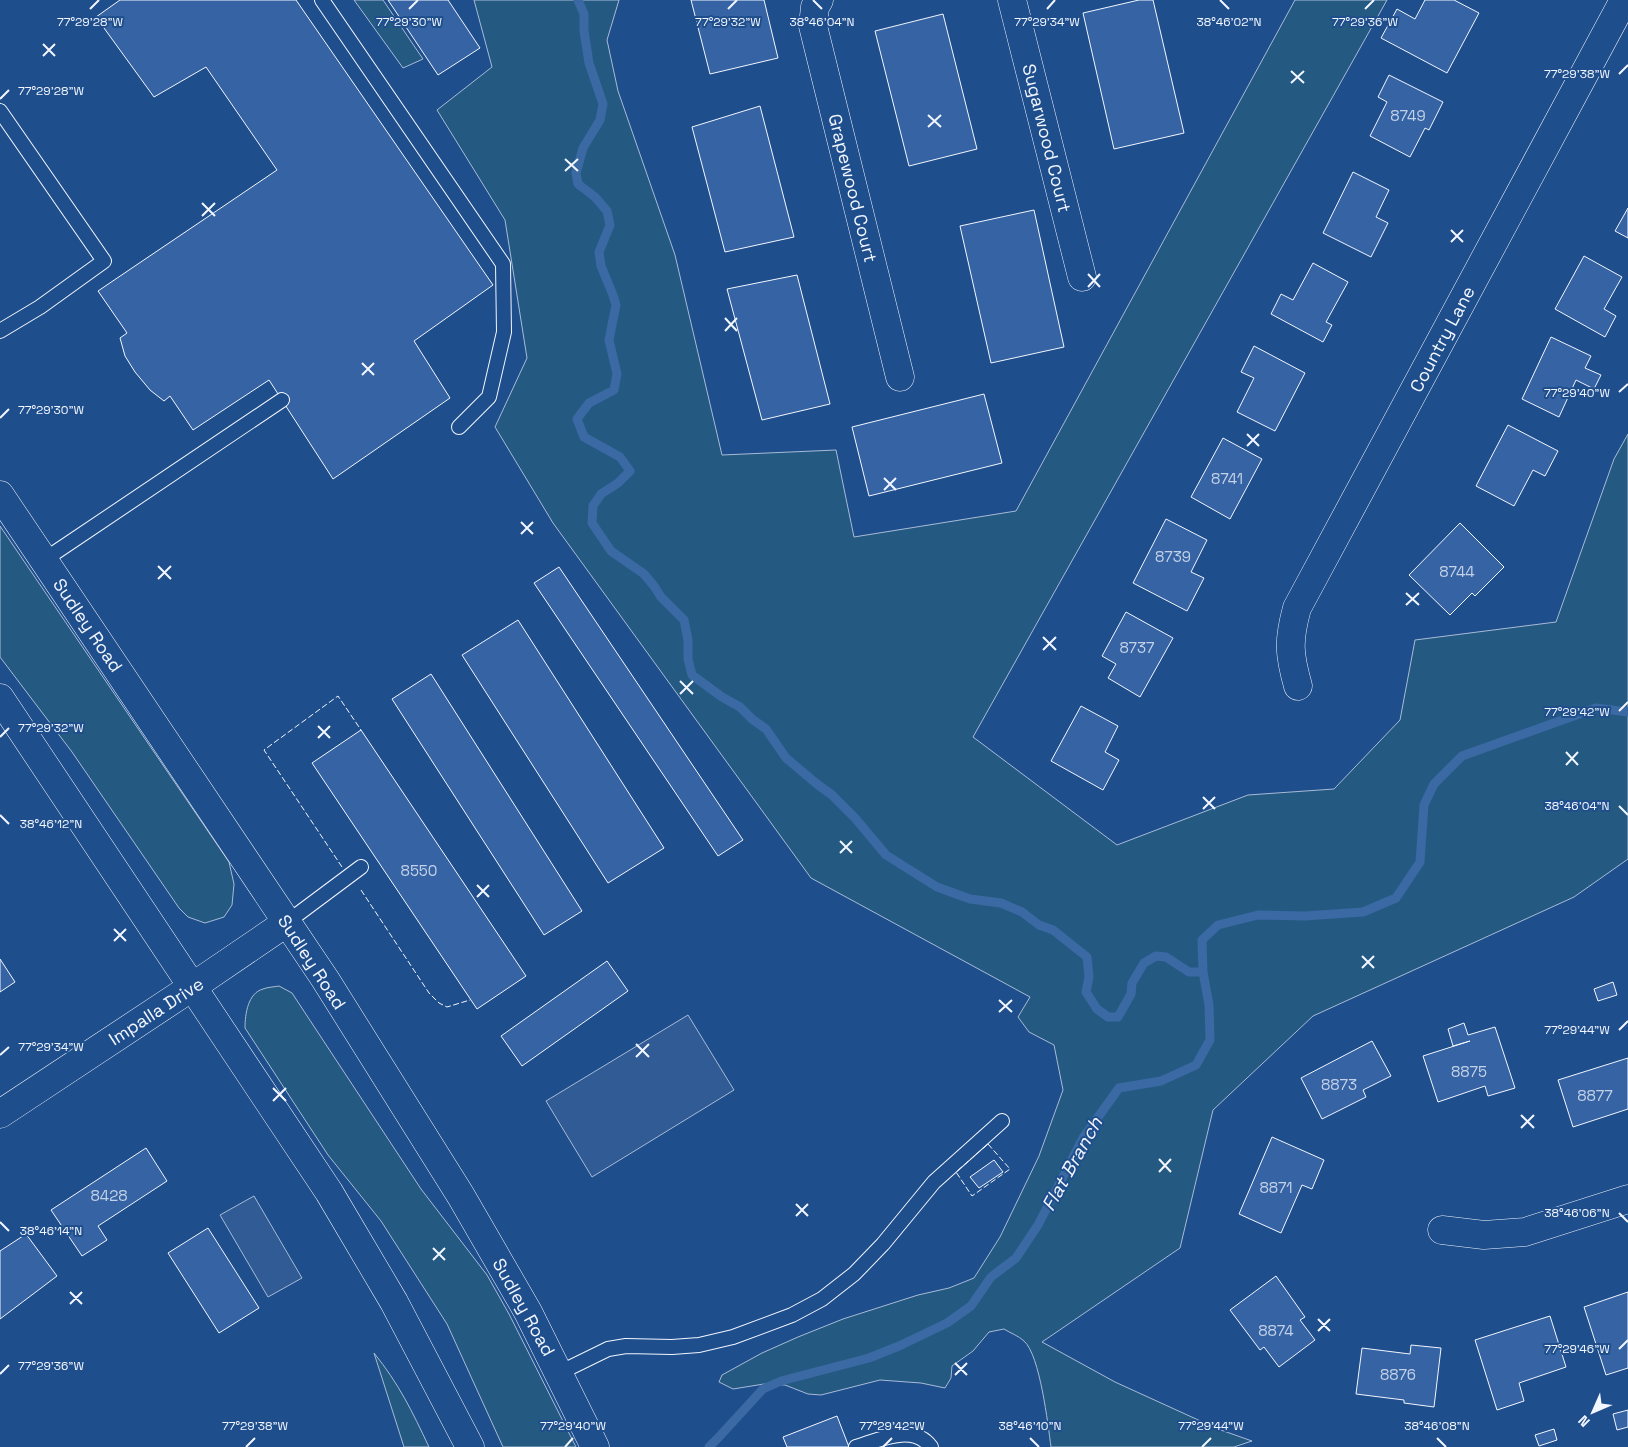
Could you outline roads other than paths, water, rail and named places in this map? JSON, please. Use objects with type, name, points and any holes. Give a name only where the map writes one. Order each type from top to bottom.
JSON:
[{"type":"main road","name":"Grapewood Court","points":[[819,0],[815,7],[813,26],[900,377]]},
{"type":"main road","name":"Sugarwood Court","points":[[1012,0],[1082,277]]},
{"type":"main road","name":"Country Lane","points":[[1298,686],[1290,648],[1291,630],[1297,608],[1624,0]]},
{"type":"main road","name":"Sudley Road","points":[[0,495],[330,988],[462,1196],[528,1312],[595,1447]]},
{"type":"main road","points":[[0,698],[329,1192],[394,1302],[470,1447]]},
{"type":"main road","name":"Impalla Drive","points":[[0,1114],[192,987],[286,922]]},
{"type":"main road","points":[[1442,1230],[1484,1235],[1525,1232],[1628,1198]]},
{"type":"lane","points":[[322,0],[504,264],[504,332],[489,397],[459,427]]},
{"type":"lane","points":[[0,111],[104,261],[40,307],[0,331]]},
{"type":"lane","points":[[44,560],[282,400]]},
{"type":"lane","points":[[286,922],[361,867]]},
{"type":"lane","points":[[559,1373],[608,1349],[626,1346],[690,1346],[733,1337],[792,1315],[822,1299],[854,1274],[883,1244],[934,1182],[1002,1121]]},
{"type":"lane","points":[[856,1447],[904,1434],[918,1436],[931,1447]]},
{"type":"waterway","points":[[578,0],[584,14],[584,31],[589,63],[603,104],[600,120],[583,148],[576,173],[578,184],[595,197],[607,211],[610,225],[599,252],[601,266],[616,305],[609,340],[617,374],[614,390],[589,403],[577,419],[584,437],[620,457],[630,471],[618,483],[601,494],[593,506],[592,523],[611,551],[644,574],[661,597],[684,620],[688,640],[688,659],[692,675],[722,697],[740,707],[766,729],[786,758],[832,795],[855,818],[886,855],[937,887],[970,899],[1001,903],[1022,912],[1039,925],[1053,930],[1087,957],[1089,977],[1086,992],[1097,1009],[1108,1017],[1118,1017],[1131,994],[1132,983],[1144,963],[1156,956],[1166,957],[1189,972],[1203,972]]},
{"type":"waterway","name":"Flat Branch","points":[[709,1447],[763,1389],[781,1381],[869,1358],[947,1323],[971,1306],[991,1277],[1016,1258],[1038,1225],[1083,1138],[1119,1088],[1161,1081],[1196,1065],[1210,1040],[1209,1005],[1203,972],[1202,940],[1218,925],[1258,915],[1305,916],[1363,912],[1396,898],[1420,862],[1424,805],[1434,784],[1462,756],[1596,708],[1628,712]]}]
